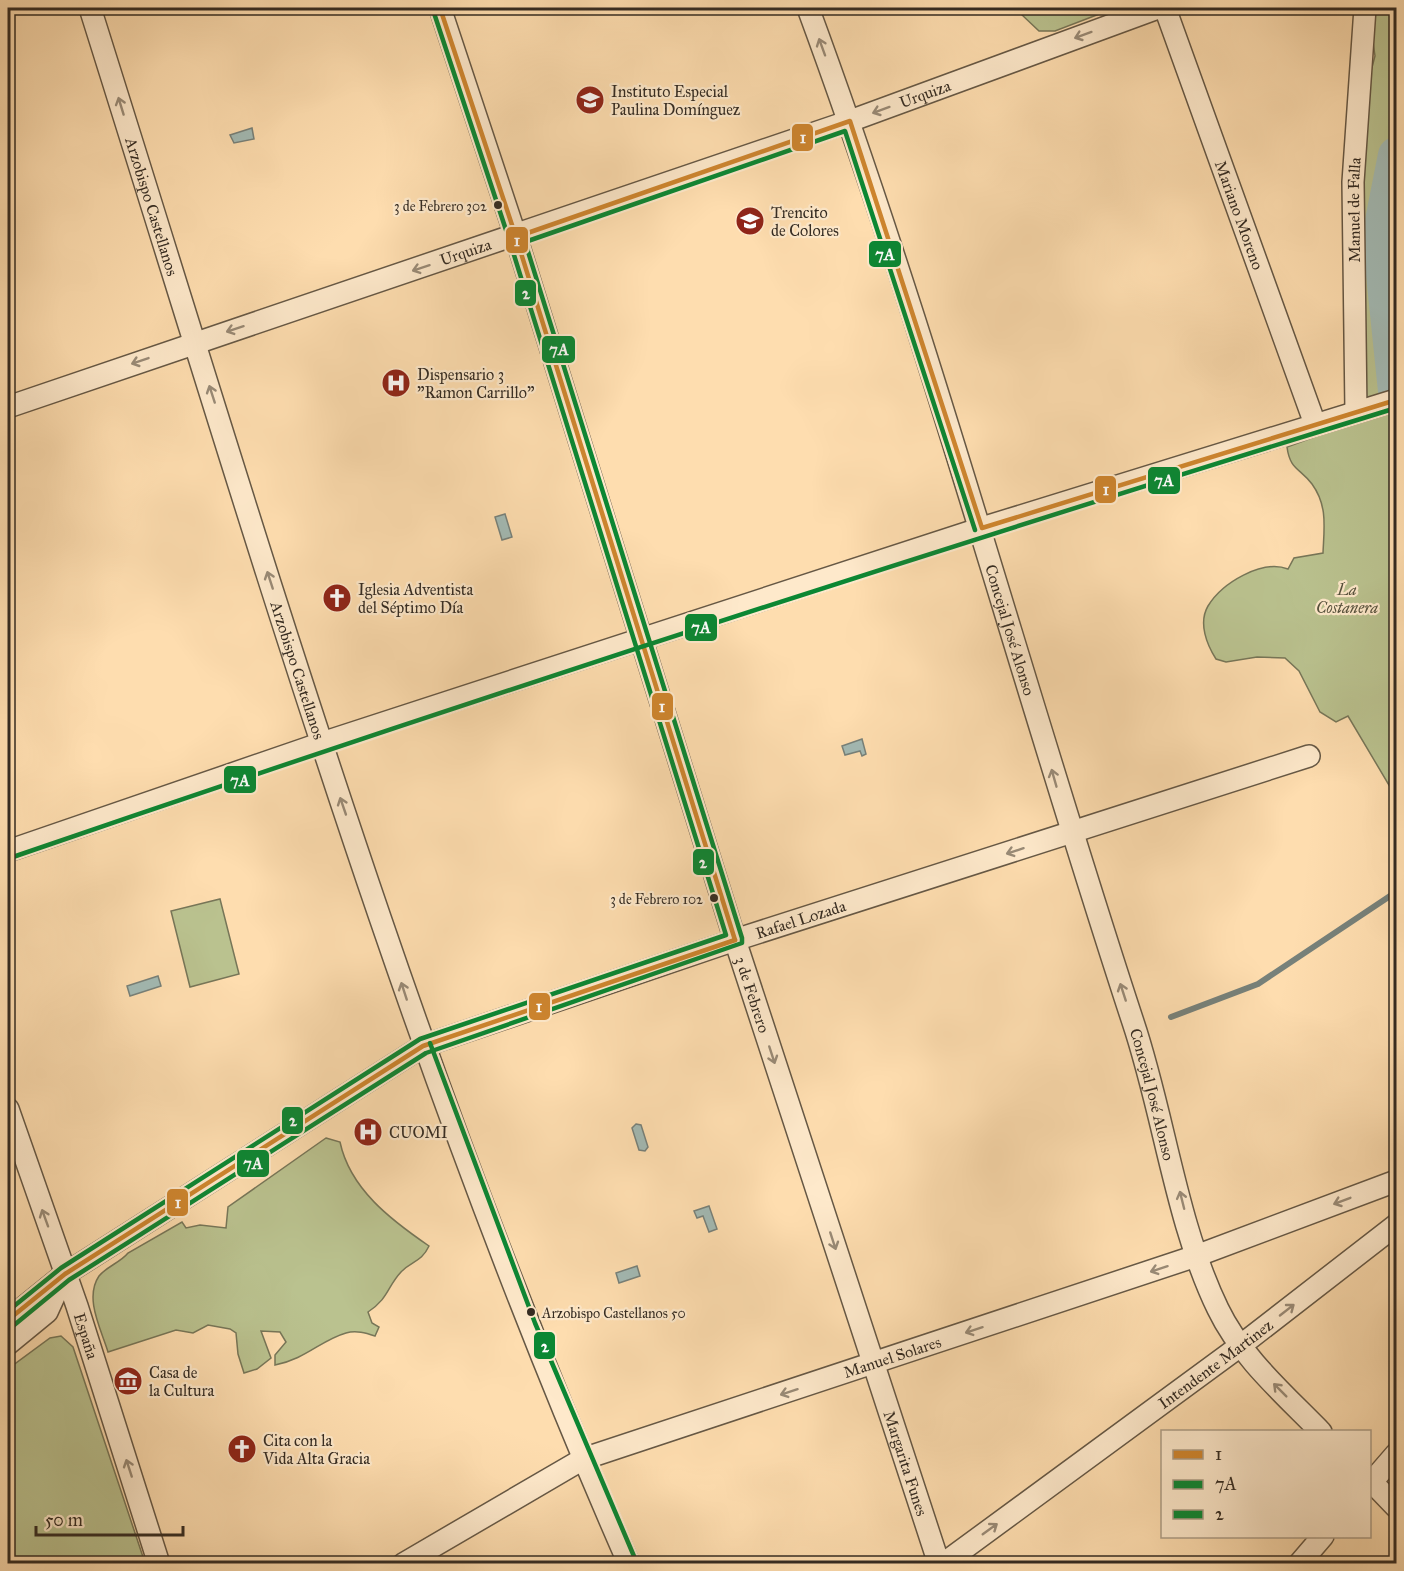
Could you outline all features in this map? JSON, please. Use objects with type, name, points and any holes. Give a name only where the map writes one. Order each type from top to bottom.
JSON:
[{"type":"street","name":"Arzobispo Castellanos","points":[[90,8],[322,743],[423,1046],[528,1326],[629,1563]]},
{"type":"street","name":"3 de Febrero","points":[[440,8],[516,237],[735,940],[874,1364]]},
{"type":"street","name":"Concejal José Alonso","points":[[808,8],[850,121],[981,528],[1071,834],[1145,1058],[1196,1256],[1219,1311],[1240,1346],[1320,1430]]},
{"type":"street","name":"Urquiza","points":[[8,407],[195,342],[516,237],[850,121],[1158,8]]},
{"type":"street","name":"Mariano Moreno","points":[[1165,8],[1315,424]]},
{"type":"street","name":"Manuel de Falla","points":[[1361,411],[1353,182],[1365,8]]},
{"type":"street","points":[[8,851],[322,743],[981,528],[1396,400]]},
{"type":"street","name":"Rafael Lozada","points":[[8,1320],[65,1274],[423,1046],[735,940],[1309,756]]},
{"type":"street","name":"España","points":[[8,1110],[65,1274],[159,1563]]},
{"type":"street","name":"Manuel Solares","points":[[403,1563],[583,1459],[1196,1256],[1396,1181]]},
{"type":"street","name":"Intendente Martinez","points":[[941,1563],[1240,1346],[1396,1225]]},
{"type":"street","points":[[8,1344],[47,1312],[65,1274]]},
{"type":"street","name":"Margarita Funes","points":[[874,1364],[941,1563]]},
{"type":"street","points":[[1371,1481],[1396,1454]]},
{"type":"street","points":[[1371,1483],[1396,1507]]},
{"type":"street","points":[[1299,1563],[1321,1538]]},
{"type":"green space","points":[[1021,8],[1115,8],[1055,31],[1039,31],[1022,15]]},
{"type":"green space","name":"La Costanera","points":[[1368,8],[1396,8],[1396,797],[1348,716],[1336,722],[1320,712],[1299,671],[1285,658],[1257,657],[1226,662],[1216,659],[1207,641],[1204,627],[1205,613],[1214,597],[1244,575],[1266,567],[1288,569],[1294,558],[1323,553],[1324,517],[1321,501],[1312,484],[1293,465],[1287,447],[1355,422],[1352,143],[1375,56]]},
{"type":"green space","points":[[220,899],[239,974],[190,987],[171,911]]},
{"type":"green space","points":[[326,1138],[340,1142],[353,1174],[374,1202],[429,1246],[420,1259],[396,1277],[380,1302],[368,1312],[372,1323],[379,1327],[375,1336],[357,1332],[346,1333],[296,1358],[275,1365],[275,1355],[286,1342],[280,1332],[261,1331],[271,1358],[257,1369],[244,1373],[238,1354],[236,1333],[230,1329],[208,1325],[193,1333],[176,1330],[108,1352],[93,1304],[95,1285],[102,1273],[128,1253],[182,1222],[186,1228],[200,1225],[226,1228],[228,1207]]},
{"type":"green space","points":[[61,1336],[73,1347],[145,1563],[8,1563],[8,1369],[50,1338]]},
{"type":"water","points":[[252,128],[254,139],[234,143],[230,135]]},
{"type":"water","points":[[505,514],[512,537],[502,540],[495,517]]},
{"type":"water","points":[[862,739],[866,754],[862,756],[860,751],[845,755],[842,746]]},
{"type":"water","points":[[158,976],[161,986],[130,996],[127,986]]},
{"type":"water","points":[[636,1124],[641,1125],[648,1147],[645,1151],[639,1150],[632,1128]]},
{"type":"water","points":[[709,1206],[717,1229],[709,1232],[703,1216],[697,1218],[694,1211]]},
{"type":"water","points":[[637,1266],[640,1276],[619,1283],[616,1273]]},
{"type":"waterway","points":[[1396,155],[1380,236],[1396,391]]},
{"type":"waterway","points":[[1171,1017],[1258,984],[1396,892]]},
{"type":"transit line","name":"1","points":[[440,8],[516,237],[735,940]]},
{"type":"transit line","name":"2","points":[[8,1311],[61,1268],[420,1039],[726,935],[509,239],[433,10]]},
{"type":"transit line","name":"1","points":[[516,237],[850,121],[982,528],[1396,400]]},
{"type":"transit line","name":"7A","points":[[13,1326],[69,1280],[426,1053],[742,943],[525,242],[845,131],[975,530]]},
{"type":"transit line","name":"7A","points":[[10,858],[702,627],[1396,408]]},
{"type":"transit line","name":"1","points":[[8,1320],[65,1274],[423,1046],[735,940]]},
{"type":"transit line","name":"2","points":[[430,1043],[535,1323],[636,1561]]},
{"type":"place","name":"Instituto Especial Paulina Domínguez","points":[[590,100]]},
{"type":"place","name":"3 de Febrero 302","points":[[498,205]]},
{"type":"place","name":"Trencito de Colores","points":[[750,221]]},
{"type":"place","name":"Dispensario 3 \"Ramon Carrillo\"","points":[[396,383]]},
{"type":"place","name":"Iglesia Adventista del Séptimo Día","points":[[337,598]]},
{"type":"place","name":"3 de Febrero 102","points":[[714,898]]},
{"type":"place","name":"CUOMI","points":[[368,1132]]},
{"type":"place","name":"Arzobispo Castellanos 50","points":[[531,1312]]},
{"type":"place","name":"Casa de la Cultura","points":[[128,1381]]},
{"type":"place","name":"Cita con la Vida Alta Gracia","points":[[242,1449]]}]
